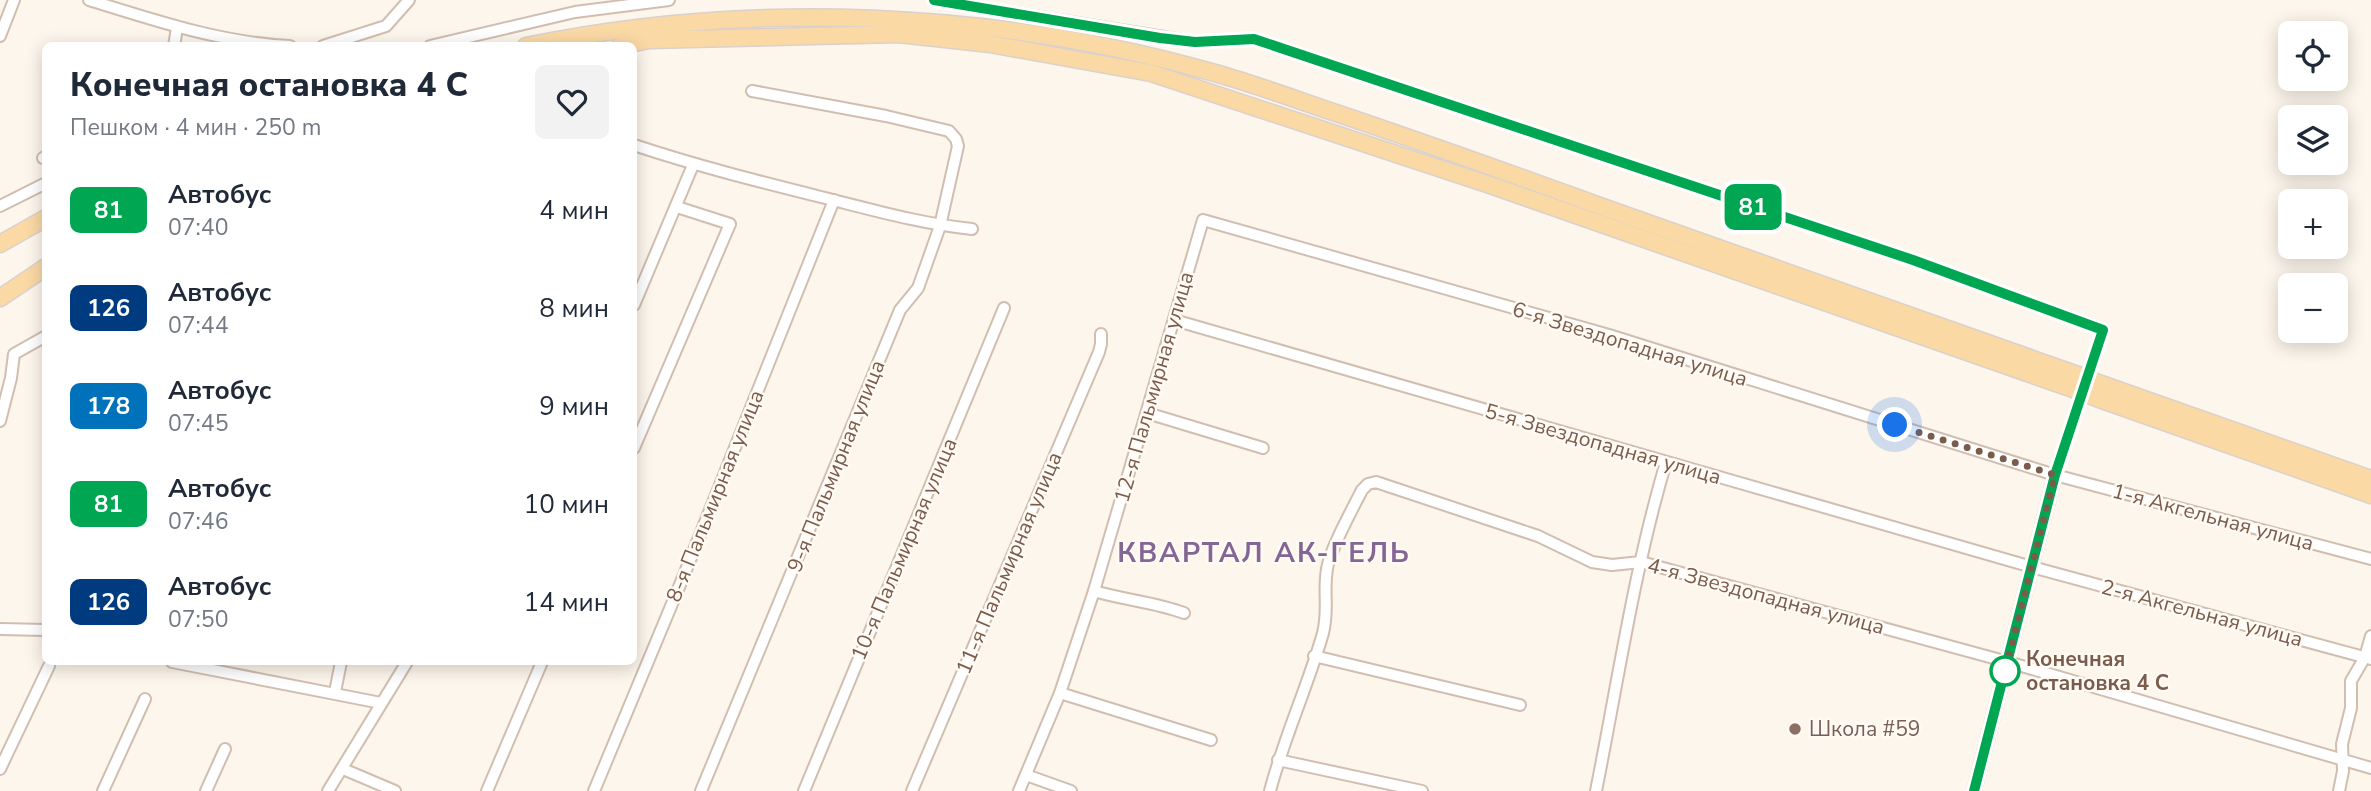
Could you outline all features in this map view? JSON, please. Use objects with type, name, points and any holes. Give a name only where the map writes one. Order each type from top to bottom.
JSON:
[{"type":"main road","points":[[551,42],[669,23],[731,18],[834,17],[924,21],[993,28],[1137,53],[1215,73],[1388,130],[2076,382],[2371,495]]},
{"type":"main road","points":[[637,42],[899,34],[990,44],[1152,73],[2076,382]]},
{"type":"main road","points":[[0,244],[42,220]]},
{"type":"main road","points":[[0,299],[42,270]]},
{"type":"main road","points":[[2101,392],[2371,479]]},
{"type":"street","points":[[0,36],[15,0]]},
{"type":"street","points":[[89,0],[177,28],[249,42]]},
{"type":"street","points":[[336,42],[386,26],[409,0]]},
{"type":"street","points":[[447,42],[575,12],[669,0]]},
{"type":"street","points":[[934,0],[1160,38],[1195,42],[1254,39],[1913,260],[2103,330],[2055,475],[1974,791]]},
{"type":"street","points":[[175,42],[177,28]]},
{"type":"street","name":"9-я Пальмирная улица","points":[[701,791],[900,310],[918,288],[940,226],[958,146],[956,139],[948,131],[886,116],[752,91]]},
{"type":"street","points":[[637,146],[693,165],[834,200],[940,226],[972,229]]},
{"type":"street","points":[[637,298],[693,165]]},
{"type":"street","points":[[0,206],[42,185]]},
{"type":"street","name":"8-я Пальмирная улица","points":[[594,791],[684,575],[834,200]]},
{"type":"street","points":[[637,441],[730,224],[677,207]]},
{"type":"street","name":"6-я Звездопадная улица","points":[[1203,220],[1609,335],[2055,475]]},
{"type":"street","name":"12-я Пальмирная улица","points":[[1019,791],[1060,692],[1094,591],[1203,220]]},
{"type":"street","name":"10-я Пальмирная улица","points":[[804,791],[1004,308]]},
{"type":"street","name":"5-я Звездопадная улица","points":[[1174,320],[2032,567]]},
{"type":"street","name":"11-я Пальмирная улица","points":[[912,791],[1098,352],[1101,334]]},
{"type":"street","points":[[0,421],[14,354],[42,338]]},
{"type":"street","points":[[1147,412],[1263,448]]},
{"type":"street","points":[[1595,791],[1627,621],[1666,462]]},
{"type":"street","name":"1-я Акгельная улица","points":[[2055,475],[2371,559]]},
{"type":"street","name":"4-я Звездопадная улица","points":[[1314,656],[1327,612],[1327,565],[1362,490],[1368,484],[1376,482],[1538,536],[1592,562],[1612,565],[1640,562],[2008,662],[2371,768]]},
{"type":"street","name":"2-я Акгельная улица","points":[[2032,567],[2368,658]]},
{"type":"street","points":[[1094,591],[1114,597],[1158,603],[1184,613]]},
{"type":"street","points":[[0,629],[42,630]]},
{"type":"street","points":[[2339,791],[2343,731],[2351,708],[2351,681],[2368,658],[2371,636]]},
{"type":"street","points":[[1270,791],[1314,656],[1520,705]]},
{"type":"street","points":[[186,665],[335,692],[380,703]]},
{"type":"street","points":[[227,674],[229,665]]},
{"type":"street","points":[[335,692],[340,665]]},
{"type":"street","points":[[328,791],[405,665]]},
{"type":"street","points":[[486,791],[541,665]]},
{"type":"street","points":[[0,769],[50,666]]},
{"type":"street","points":[[1060,692],[1211,740]]},
{"type":"street","points":[[103,791],[145,699]]},
{"type":"street","points":[[206,791],[225,749]]},
{"type":"street","points":[[1278,760],[1422,791]]},
{"type":"street","points":[[342,769],[395,791]]},
{"type":"street","points":[[1026,775],[1071,791]]},
{"type":"bus line","name":"81","points":[[934,0],[1160,38],[1195,42],[1254,39],[1913,260],[2103,330],[2055,475],[1974,791]]},
{"type":"place","name":"Конечная остановка 4 С","points":[[2005,671]]},
{"type":"place","name":"Школа #59","points":[[1795,729]]},
{"type":"district","name":"КВАРТАЛ АК-ГЕЛЬ","points":[[1264,553]]},
{"type":"route","points":[[1895,425],[2055,475],[2005,671]]}]
